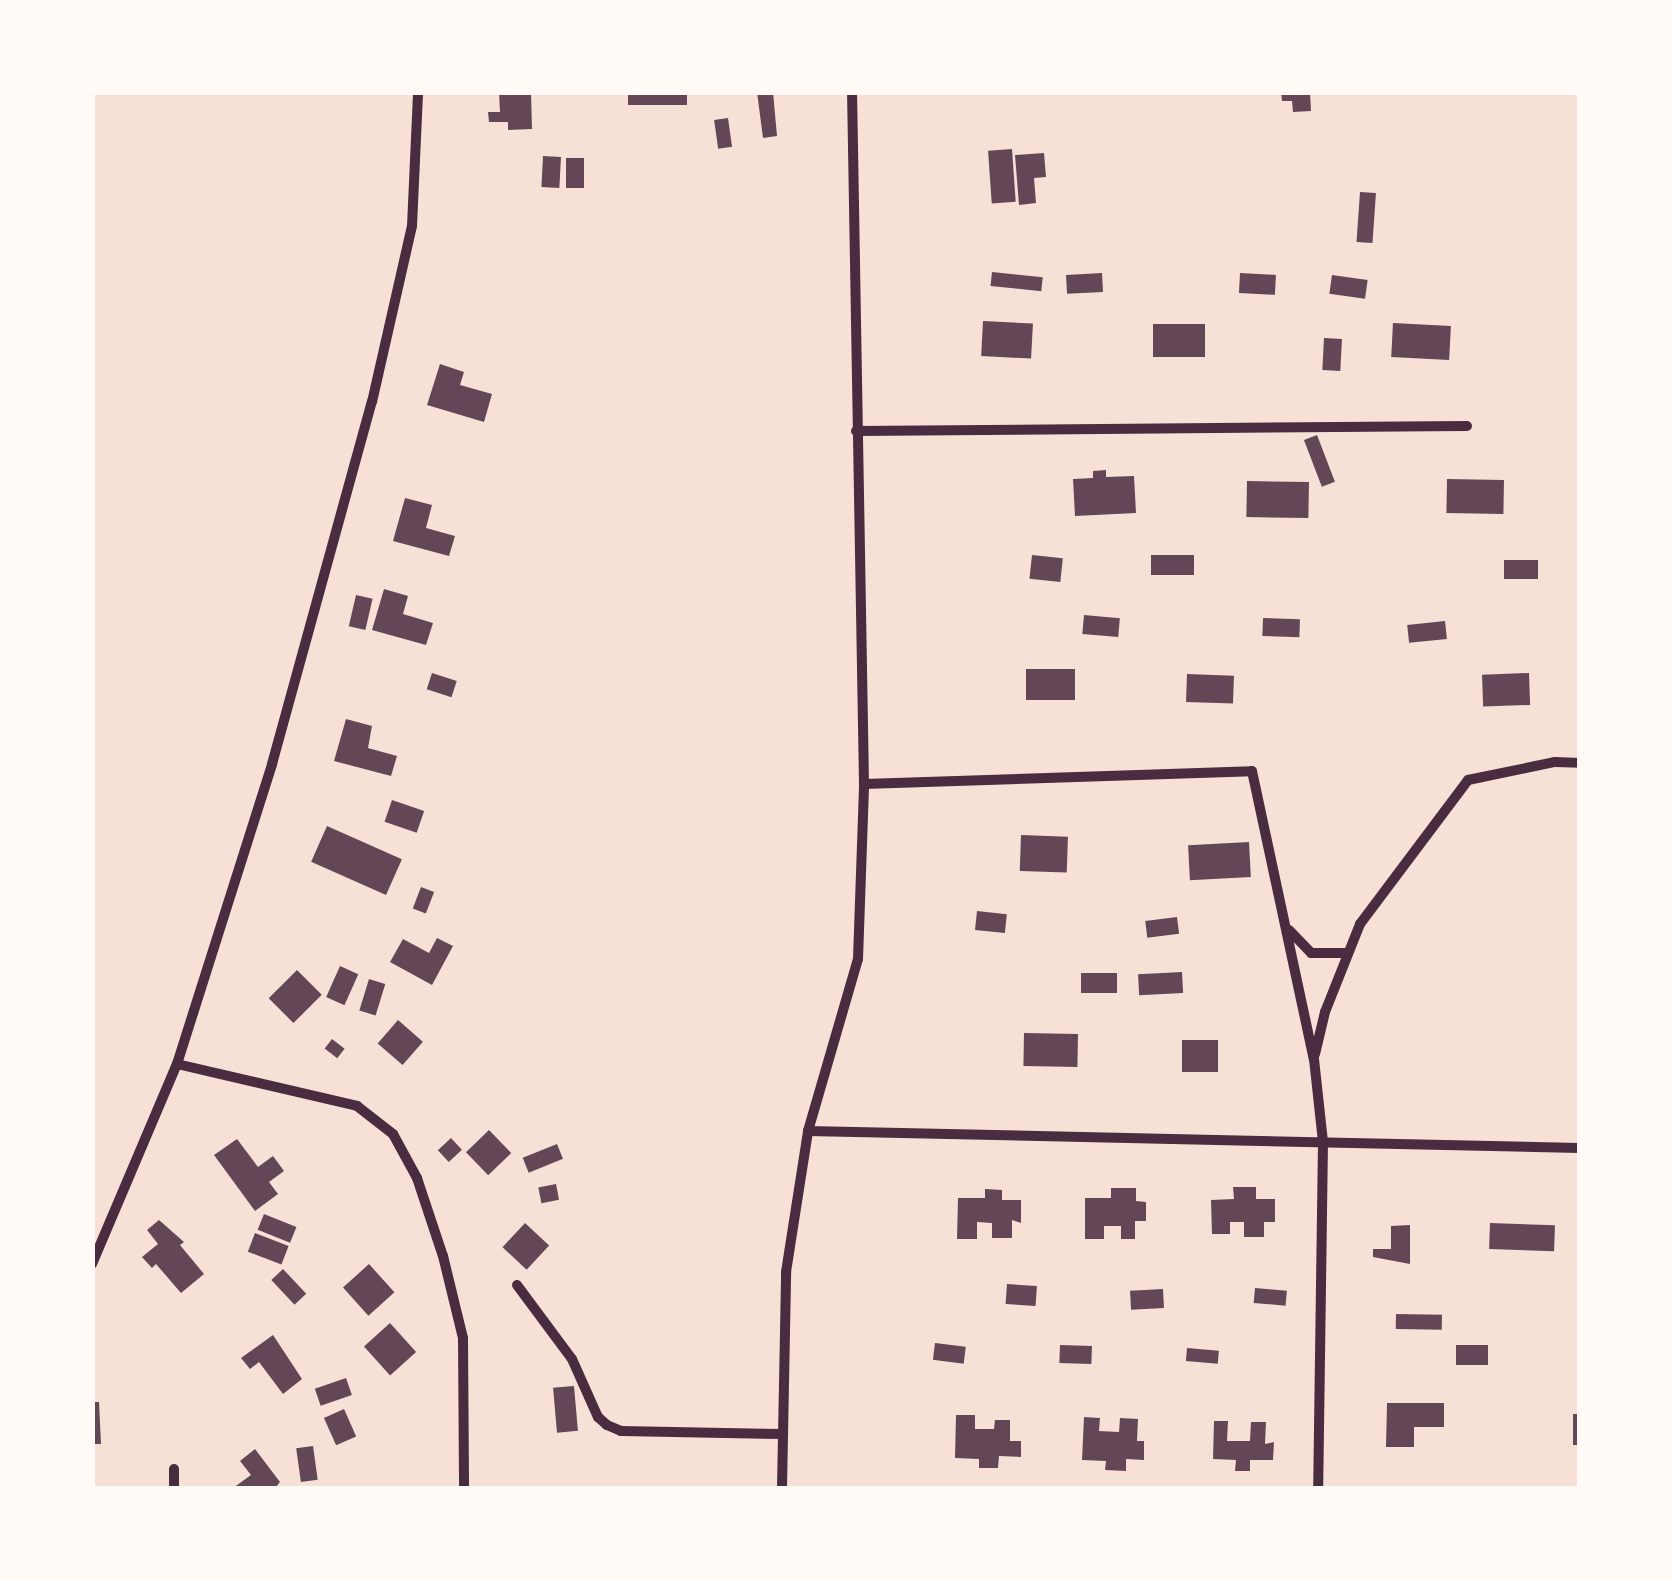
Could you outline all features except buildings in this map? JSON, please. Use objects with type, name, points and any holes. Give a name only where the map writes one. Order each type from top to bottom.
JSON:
[{"type":"street","points":[[92,1264],[177,1064],[272,764],[372,402],[412,226],[418,92]]},
{"type":"street","points":[[782,1488],[786,1272],[808,1130],[858,959],[864,784],[852,92]]},
{"type":"street","points":[[856,431],[1467,426]]},
{"type":"street","points":[[1314,1060],[1325,1012],[1360,924],[1468,780],[1555,762],[1580,763]]},
{"type":"street","points":[[864,784],[1252,772],[1314,1060],[1323,1142],[1318,1488]]},
{"type":"street","points":[[1288,929],[1311,953],[1348,953]]},
{"type":"street","points":[[177,1064],[357,1106],[393,1134],[418,1178],[444,1256],[463,1338],[464,1488]]},
{"type":"street","points":[[808,1130],[1580,1148]]},
{"type":"street","points":[[517,1285],[572,1359],[598,1417],[606,1425],[621,1431],[782,1434]]},
{"type":"street","points":[[174,1469],[174,1488]]}]
